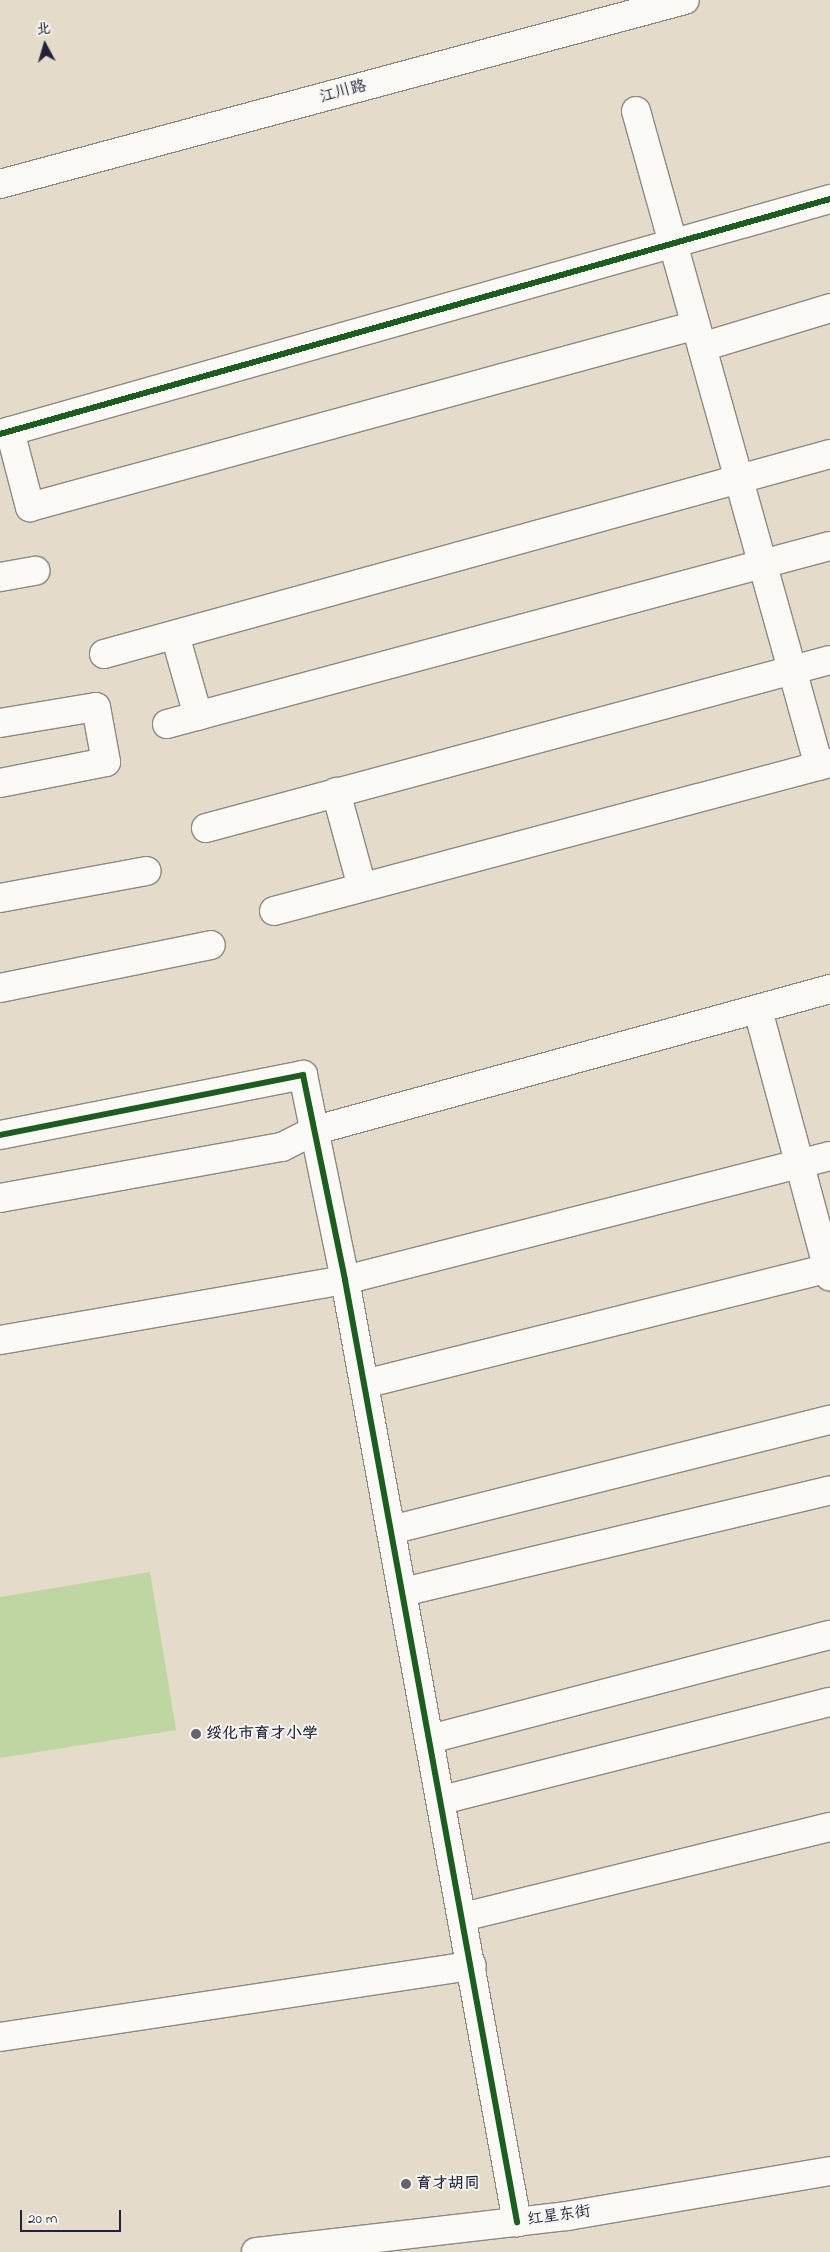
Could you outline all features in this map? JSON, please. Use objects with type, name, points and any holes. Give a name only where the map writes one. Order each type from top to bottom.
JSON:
[{"type":"street","name":"江川路","points":[[0,184],[685,0]]},
{"type":"street","points":[[274,911],[824,764],[792,670],[636,111]]},
{"type":"street","points":[[830,199],[674,245],[5,433],[30,507],[699,336],[830,308]]},
{"type":"street","points":[[104,654],[830,454]]},
{"type":"street","points":[[167,724],[830,546]]},
{"type":"street","points":[[0,577],[35,571]]},
{"type":"street","points":[[175,635],[198,716]]},
{"type":"street","points":[[206,828],[830,660]]},
{"type":"street","points":[[0,723],[96,707],[106,762],[0,783]]},
{"type":"street","points":[[336,792],[362,887]]},
{"type":"street","points":[[0,898],[147,871]]},
{"type":"street","points":[[0,988],[210,945]]},
{"type":"street","points":[[0,1198],[282,1147],[316,1130],[830,989]]},
{"type":"street","points":[[364,1384],[829,1271],[758,1010]]},
{"type":"street","points":[[0,1135],[303,1075],[316,1130],[345,1280],[442,1800],[517,2222]]},
{"type":"street","points":[[0,1340],[345,1280],[830,1156]]},
{"type":"street","points":[[391,1530],[830,1420]]},
{"type":"street","points":[[403,1592],[830,1490]]},
{"type":"street","points":[[430,1739],[830,1635]]},
{"type":"street","points":[[442,1800],[830,1702]]},
{"type":"street","points":[[463,1918],[830,1828]]},
{"type":"street","points":[[0,2037],[472,1966]]},
{"type":"street","name":"红星东街","points":[[256,2252],[517,2222],[830,2171]]},
{"type":"green space","points":[[150,1572],[176,1730],[0,1758],[0,1597]]},
{"type":"cycle path","points":[[0,434],[830,199]]},
{"type":"cycle path","points":[[0,1135],[303,1075],[345,1280],[517,2222]]},
{"type":"place","name":"绥化市育才小学","points":[[196,1734]]},
{"type":"place","name":"育才胡同","points":[[406,2184]]}]
